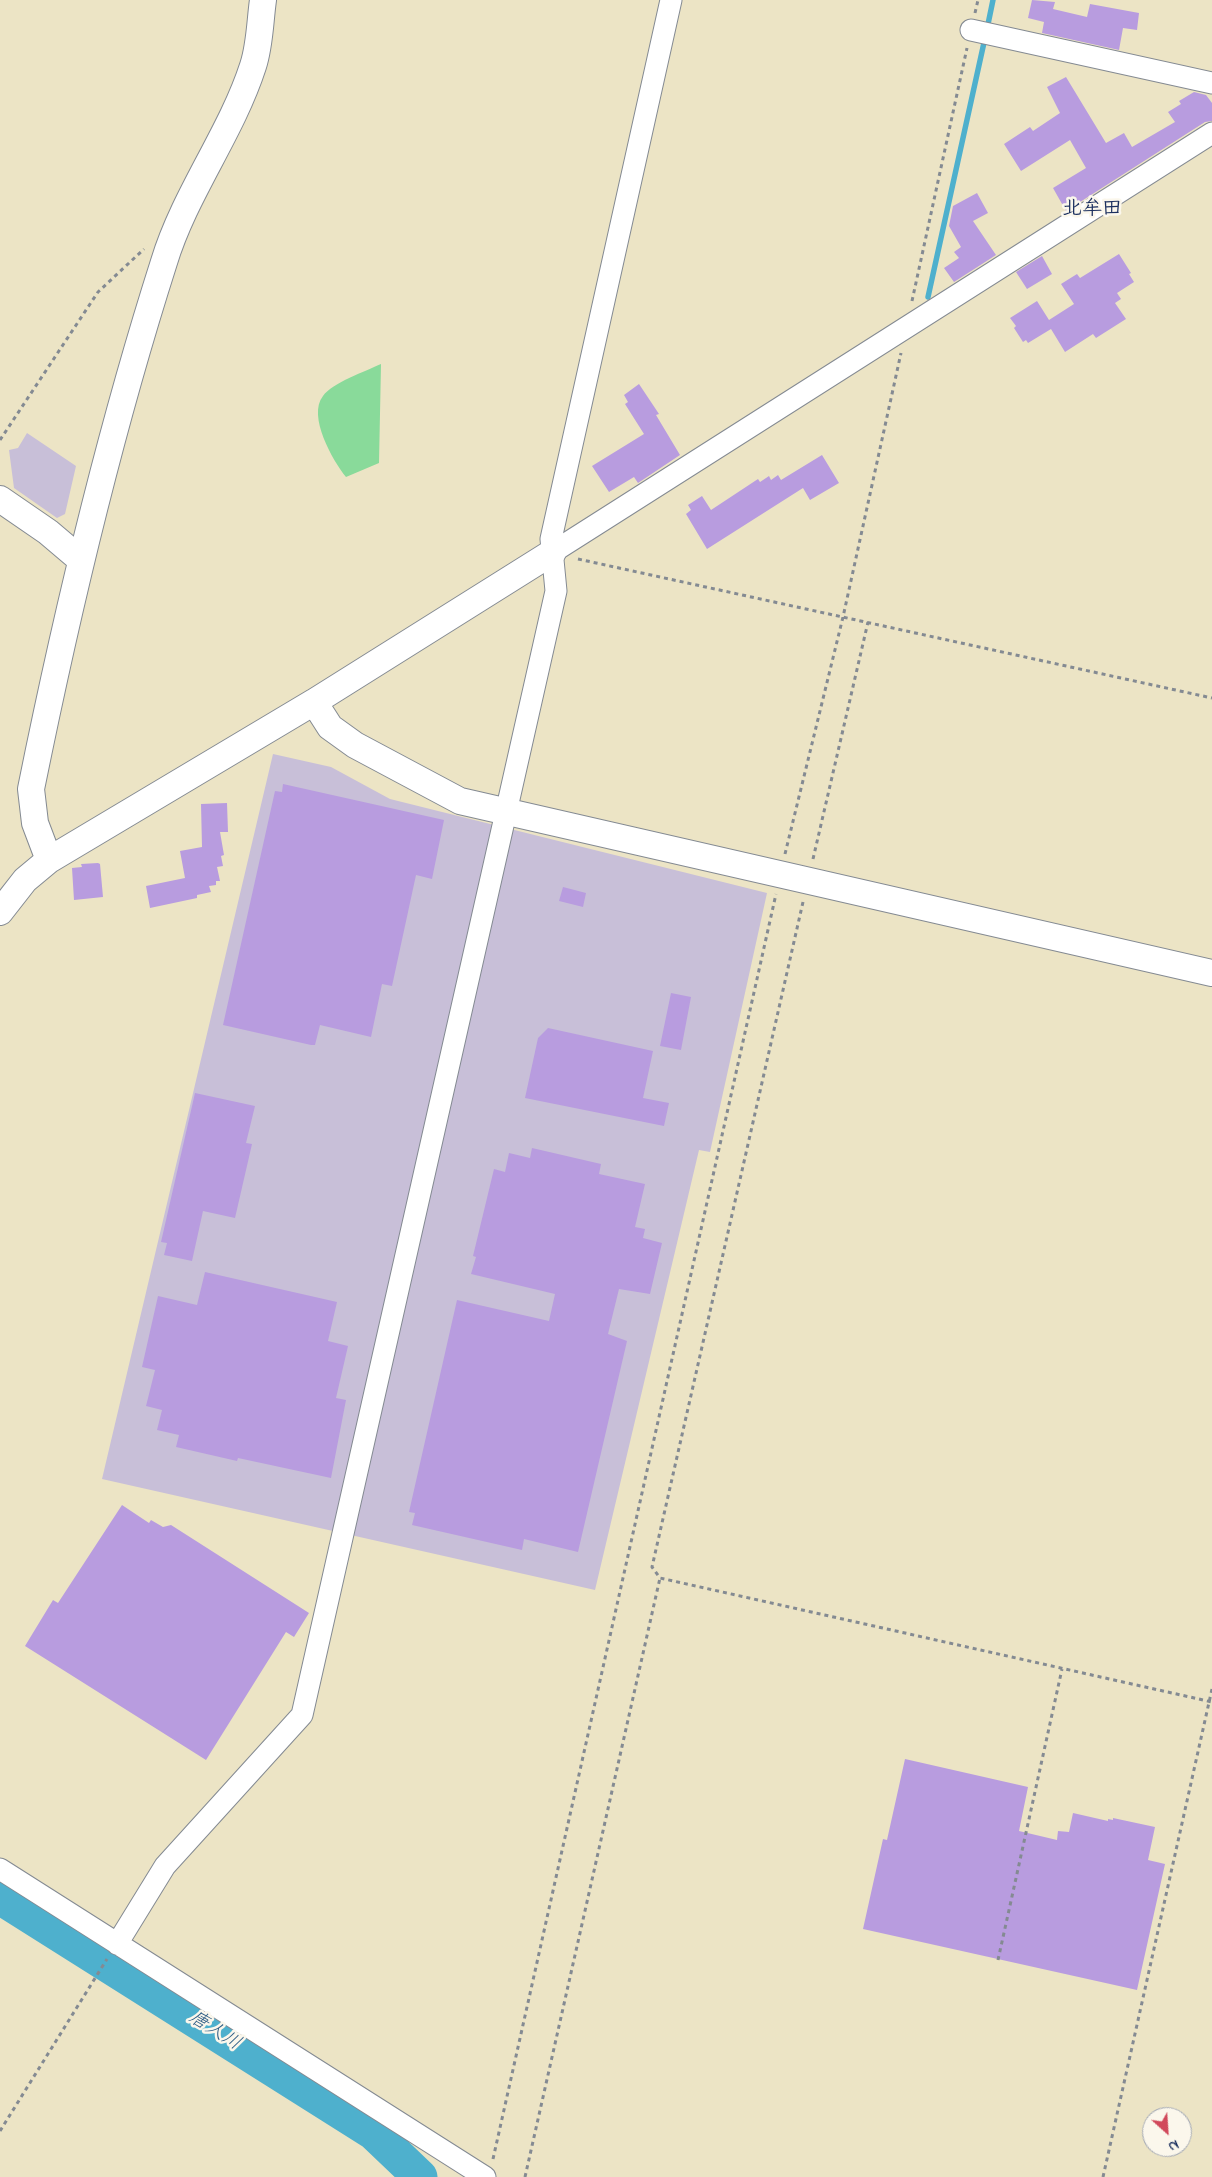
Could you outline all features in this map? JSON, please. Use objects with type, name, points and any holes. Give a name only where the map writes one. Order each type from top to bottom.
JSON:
[{"type":"street","points":[[49,860],[34,824],[31,788],[80,560],[132,367],[164,259],[194,190],[232,116],[254,64],[263,0]]},
{"type":"street","points":[[116,1944],[165,1866],[302,1715],[556,590],[551,539],[671,0]]},
{"type":"street","points":[[979,32],[1212,83]]},
{"type":"street","points":[[0,912],[25,880],[49,860],[314,702],[1212,134]]},
{"type":"street","points":[[0,499],[48,532],[80,560]]},
{"type":"street","points":[[314,702],[330,727],[355,745],[460,801],[1212,973]]},
{"type":"street","points":[[0,1869],[116,1944],[488,2172]]},
{"type":"path","points":[[488,2172],[780,874],[843,618],[907,328],[979,32],[978,0]]},
{"type":"path","points":[[0,440],[98,292],[149,245]]},
{"type":"path","points":[[553,552],[599,565],[1212,698]]},
{"type":"path","points":[[868,622],[652,1567],[660,1578],[1211,1702]]},
{"type":"path","points":[[525,2177],[660,1578]]},
{"type":"path","points":[[998,1960],[1062,1669]]},
{"type":"path","points":[[1103,2177],[1211,1702],[1212,1689]]},
{"type":"path","points":[[0,2131],[100,1970]]},
{"type":"shaded area","points":[[27,433],[76,466],[65,514],[57,518],[14,488],[9,450],[18,448]]},
{"type":"shaded area","points":[[273,754],[331,767],[390,799],[767,893],[710,1152],[699,1150],[595,1590],[102,1479]]},
{"type":"green space","points":[[381,364],[379,463],[346,477],[329,450],[324,438],[318,415],[319,405],[327,391]]},
{"type":"building","points":[[1032,0],[1055,2],[1053,9],[1087,17],[1090,4],[1139,13],[1137,30],[1123,28],[1119,50],[1042,33],[1044,22],[1028,18]]},
{"type":"building","points":[[1066,77],[1106,143],[1124,133],[1132,147],[1175,122],[1168,112],[1181,104],[1179,101],[1194,92],[1206,95],[1212,103],[1212,121],[1205,122],[1066,211],[1053,188],[1086,168],[1070,140],[1021,171],[1004,144],[1030,127],[1033,131],[1060,113],[1047,87]]},
{"type":"building","points":[[977,193],[988,213],[973,221],[996,255],[954,282],[944,268],[959,258],[954,252],[961,247],[949,226],[953,206]]},
{"type":"building","points":[[1119,254],[1131,273],[1129,274],[1134,282],[1117,293],[1121,299],[1115,303],[1126,319],[1096,338],[1093,334],[1065,352],[1051,329],[1028,343],[1026,340],[1023,342],[1010,318],[1037,301],[1049,320],[1074,304],[1061,284],[1077,274],[1080,278]]},
{"type":"building","points":[[1042,256],[1052,274],[1027,289],[1016,272]]},
{"type":"building","points":[[639,384],[659,414],[656,415],[680,455],[638,483],[634,477],[609,492],[592,466],[644,434],[625,404],[628,402],[624,395]]},
{"type":"building","points":[[822,455],[839,483],[810,500],[803,488],[707,549],[686,514],[691,510],[688,505],[702,496],[711,510],[758,479],[760,482],[769,476],[771,480],[778,475],[781,480]]},
{"type":"building","points":[[283,784],[444,820],[432,879],[416,875],[392,986],[382,984],[371,1037],[320,1025],[315,1045],[311,1045],[223,1025],[275,791],[282,792]]},
{"type":"building","points":[[227,803],[228,832],[220,832],[224,855],[221,856],[223,866],[217,867],[220,881],[216,881],[216,885],[209,886],[211,892],[197,895],[197,898],[150,908],[146,886],[185,878],[180,851],[202,847],[201,804]]},
{"type":"building","points":[[81,864],[100,864],[103,897],[74,900],[72,868],[82,867]]},
{"type":"building","points":[[563,887],[586,893],[583,907],[559,901]]},
{"type":"building","points":[[671,993],[691,997],[681,1050],[660,1046]]},
{"type":"building","points":[[548,1028],[653,1051],[643,1098],[669,1103],[664,1126],[525,1098],[538,1038]]},
{"type":"building","points":[[195,1093],[255,1106],[246,1143],[252,1144],[235,1218],[203,1211],[192,1261],[164,1255],[167,1243],[161,1242]]},
{"type":"building","points":[[532,1148],[601,1164],[599,1174],[645,1184],[635,1227],[645,1229],[643,1238],[662,1243],[650,1294],[619,1289],[608,1334],[627,1341],[578,1552],[524,1539],[522,1550],[412,1525],[415,1513],[409,1512],[457,1300],[549,1321],[555,1294],[471,1274],[476,1257],[473,1256],[494,1169],[505,1172],[509,1153],[530,1158]]},
{"type":"building","points":[[205,1272],[337,1302],[328,1341],[348,1346],[336,1398],[346,1400],[331,1478],[238,1458],[237,1461],[176,1447],[179,1435],[157,1430],[162,1410],[146,1406],[155,1370],[142,1367],[158,1296],[197,1305]]},
{"type":"building","points":[[122,1505],[149,1523],[151,1520],[163,1527],[171,1525],[309,1613],[294,1637],[286,1632],[206,1760],[25,1646],[53,1600],[58,1603]]},
{"type":"building","points":[[905,1759],[1028,1787],[1019,1831],[1057,1840],[1058,1831],[1069,1832],[1073,1813],[1108,1821],[1108,1819],[1113,1820],[1113,1818],[1155,1827],[1148,1860],[1165,1864],[1137,1990],[863,1929],[883,1839],[887,1840]]},
{"type":"waterway","points":[[987,29],[993,0]]},
{"type":"waterway","points":[[928,297],[985,38]]},
{"type":"waterway","name":"唐人川","points":[[0,1897],[374,2133],[420,2177]]},
{"type":"district","name":"北牟田","points":[[1092,211]]}]
